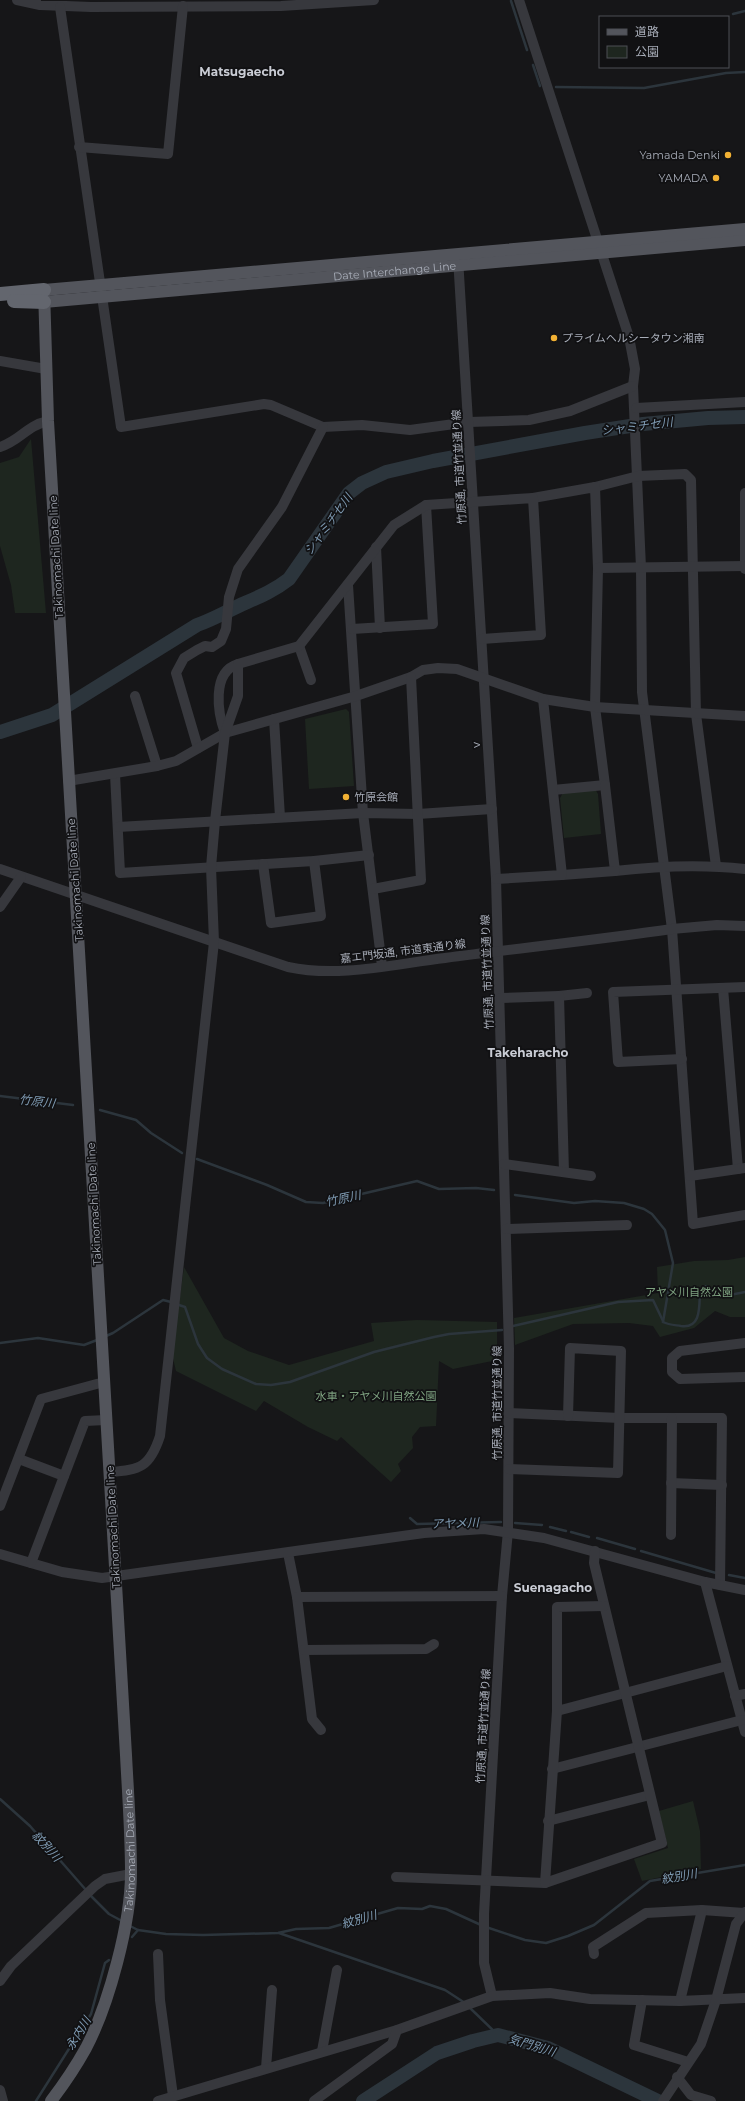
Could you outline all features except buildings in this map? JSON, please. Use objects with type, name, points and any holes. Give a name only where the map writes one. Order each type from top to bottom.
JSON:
[{"type":"highway","points":[[0,294],[44,296]]},
{"type":"highway","points":[[0,302],[44,296]]},
{"type":"main road","name":"Date Interchange Line","points":[[44,296],[599,247],[745,229]]},
{"type":"main road","name":"Date Interchange Line","points":[[599,247],[745,240]]},
{"type":"main road","name":"Takinomachi Date line","points":[[44,296],[48,427],[110,1472],[126,1755],[131,1874],[128,1908],[120,1946],[104,2006],[87,2046],[69,2077],[51,2101]]},
{"type":"street","points":[[17,0],[40,6],[60,7],[281,6],[374,0]]},
{"type":"street","points":[[519,0],[629,337],[635,369],[633,386],[636,411],[641,568],[642,692],[672,930],[693,1224],[745,1216]]},
{"type":"street","points":[[79,147],[168,154],[183,6]]},
{"type":"street","points":[[60,7],[79,147],[121,427],[264,404],[271,405],[323,427],[362,425],[410,430],[469,422],[529,420],[570,411],[633,386]]},
{"type":"street","name":"竹原通, 市道竹並通り線","points":[[459,260],[484,679]]},
{"type":"street","points":[[0,361],[46,369]]},
{"type":"street","points":[[636,411],[745,402]]},
{"type":"street","points":[[0,447],[14,442],[27,428],[35,424],[48,427]]},
{"type":"street","points":[[198,748],[176,673],[184,658],[205,646],[212,646],[221,642],[226,629],[229,597],[238,569],[282,508],[323,427]]},
{"type":"street","points":[[225,733],[219,718],[219,695],[221,683],[231,666],[300,646],[394,525],[426,505],[533,498],[595,487],[638,476],[685,474],[691,480],[696,714],[716,866]]},
{"type":"street","points":[[595,487],[598,568],[595,707],[615,871]]},
{"type":"street","points":[[745,493],[745,569]]},
{"type":"street","points":[[482,639],[541,635],[533,498]]},
{"type":"street","points":[[352,629],[433,624],[426,505]]},
{"type":"street","points":[[376,547],[380,628]]},
{"type":"street","points":[[598,568],[745,566]]},
{"type":"street","points":[[348,585],[363,813],[382,966]]},
{"type":"street","points":[[300,646],[311,680]]},
{"type":"street","points":[[110,1472],[130,1471],[142,1466],[154,1452],[160,1436],[214,942],[211,867],[215,821],[225,733],[238,696],[238,664]]},
{"type":"street","points":[[68,781],[115,774],[176,761],[225,733],[356,696],[411,677],[423,670],[438,668],[457,669],[543,699],[595,707],[745,716]]},
{"type":"street","points":[[373,889],[421,880],[411,677]]},
{"type":"street","name":"ｖ","points":[[484,679],[492,809]]},
{"type":"street","points":[[135,696],[157,766]]},
{"type":"street","points":[[543,699],[562,875]]},
{"type":"street","points":[[274,719],[280,817]]},
{"type":"street","points":[[115,774],[120,872],[314,861],[369,855]]},
{"type":"street","points":[[553,790],[605,785]]},
{"type":"street","points":[[118,827],[363,813],[418,814],[492,809]]},
{"type":"street","name":"竹原通, 市道竹並通り線","points":[[492,809],[500,951],[509,1413],[508,1532],[502,1596],[483,1937],[484,1963],[492,1996]]},
{"type":"street","points":[[263,864],[271,923],[321,916],[314,861]]},
{"type":"street","points":[[496,879],[615,871],[663,866],[716,866],[745,869]]},
{"type":"street","name":"嘉エ門坂通, 市道東通り線","points":[[0,869],[288,967],[310,972],[326,972],[382,966],[717,925],[745,926]]},
{"type":"street","points":[[0,907],[20,877]]},
{"type":"street","points":[[682,1059],[618,1062],[614,992],[745,987]]},
{"type":"street","points":[[690,1176],[742,1168],[723,988]]},
{"type":"street","points":[[501,998],[559,996],[587,993]]},
{"type":"street","points":[[559,996],[564,1172]]},
{"type":"street","points":[[504,1164],[591,1176]]},
{"type":"street","points":[[506,1230],[627,1225]]},
{"type":"street","points":[[745,1343],[680,1351],[672,1358],[672,1372],[680,1379],[745,1377]]},
{"type":"street","points":[[509,1469],[618,1473],[621,1351],[570,1348],[568,1416]]},
{"type":"street","points":[[0,1506],[41,1399],[104,1382]]},
{"type":"street","points":[[509,1413],[620,1418],[722,1418],[720,1585]]},
{"type":"street","points":[[672,1418],[670,1482],[672,1535]]},
{"type":"street","points":[[31,1563],[85,1421],[106,1420]]},
{"type":"street","points":[[19,1459],[64,1476]]},
{"type":"street","points":[[670,1482],[722,1485]]},
{"type":"street","points":[[0,1554],[82,1576],[115,1577],[447,1531],[484,1529],[544,1538],[705,1582],[745,1590]]},
{"type":"street","points":[[396,1877],[545,1884],[662,1843],[594,1563],[595,1551]]},
{"type":"street","points":[[288,1553],[297,1597],[312,1719],[321,1730]]},
{"type":"street","points":[[705,1582],[727,1666],[740,1695],[742,1720],[745,1732]]},
{"type":"street","points":[[297,1597],[502,1596]]},
{"type":"street","points":[[545,1884],[548,1821],[557,1711],[557,1608],[604,1606]]},
{"type":"street","points":[[304,1650],[426,1649],[434,1644]]},
{"type":"street","points":[[557,1711],[727,1666]]},
{"type":"street","points":[[552,1769],[742,1720]]},
{"type":"street","points":[[548,1821],[650,1795]]},
{"type":"street","points":[[0,1981],[12,1966],[95,1886],[105,1879],[131,1874]]},
{"type":"street","points":[[594,1954],[593,1947],[646,1913],[702,1910],[745,1912]]},
{"type":"street","points":[[680,2001],[702,1910]]},
{"type":"street","points":[[663,2101],[677,2077],[701,2044],[716,2000],[736,1924],[745,1912]]},
{"type":"street","points":[[158,1954],[160,2000],[173,2096]]},
{"type":"street","points":[[322,2051],[337,1970]]},
{"type":"street","points":[[266,2068],[272,1990]]},
{"type":"street","points":[[158,2101],[396,2030],[492,1996],[550,1993],[590,1999],[680,2001],[745,1998]]},
{"type":"street","points":[[642,2000],[634,2045],[688,2062]]},
{"type":"street","points":[[314,2101],[392,2044],[396,2030]]},
{"type":"street","points":[[677,2077],[691,2095],[711,2101]]},
{"type":"street","points":[[0,2090],[3,2101]]},
{"type":"green space","points":[[31,439],[46,613],[15,613],[11,585],[0,546],[0,463],[19,457]]},
{"type":"green space","points":[[346,709],[349,712],[354,786],[309,789],[305,719]]},
{"type":"green space","points":[[595,789],[598,794],[601,834],[564,838],[560,798],[563,793]]},
{"type":"green space","name":"アヤメ川自然公園","points":[[745,1257],[745,1317],[730,1317],[715,1311],[694,1328],[660,1337],[653,1326],[629,1323],[573,1324],[515,1345],[514,1318],[658,1293],[657,1267],[694,1261],[728,1260]]},
{"type":"green space","name":"水車・アヤメ川自然公園","points":[[184,1267],[224,1338],[248,1351],[289,1365],[374,1341],[371,1323],[417,1320],[497,1322],[497,1360],[453,1369],[439,1361],[436,1426],[420,1427],[412,1437],[413,1448],[398,1464],[401,1471],[391,1482],[341,1437],[337,1441],[308,1427],[264,1401],[256,1411],[176,1371],[172,1354]]},
{"type":"green space","points":[[693,1801],[700,1831],[701,1869],[642,1881],[634,1859],[668,1848],[659,1811]]},
{"type":"waterway","points":[[511,1],[527,50]]},
{"type":"waterway","points":[[733,14],[745,11]]},
{"type":"waterway","points":[[533,65],[540,86]]},
{"type":"waterway","points":[[556,87],[644,88],[726,73],[745,72]]},
{"type":"waterway","name":"シャミチセ川","points":[[0,732],[52,715],[197,625],[273,590],[284,583],[289,579],[349,493],[362,483],[386,472],[433,461],[585,433],[643,424],[708,418],[745,417]]},
{"type":"waterway","name":"竹原川","points":[[0,1096],[73,1105]]},
{"type":"waterway","name":"竹原川","points":[[100,1110],[136,1120],[151,1133],[182,1153]]},
{"type":"waterway","name":"竹原川","points":[[197,1159],[267,1185],[306,1202],[323,1203],[417,1181],[439,1189],[476,1188],[494,1190]]},
{"type":"waterway","name":"竹原川","points":[[515,1195],[574,1203],[595,1201],[624,1203],[644,1209],[652,1214],[665,1230],[673,1263],[663,1322]]},
{"type":"waterway","points":[[663,1322],[681,1326],[693,1324],[698,1315],[700,1291],[706,1286],[725,1296],[745,1292]]},
{"type":"waterway","points":[[106,1336],[113,1333],[163,1300],[171,1302]]},
{"type":"waterway","points":[[513,1326],[618,1302],[653,1300],[663,1321]]},
{"type":"waterway","points":[[176,1304],[185,1307],[198,1344],[207,1358],[222,1369],[256,1384],[271,1385],[290,1382],[374,1352],[434,1337],[449,1334],[502,1330]]},
{"type":"waterway","points":[[0,1343],[38,1338],[84,1345],[97,1340]]},
{"type":"waterway","name":"アヤメ川","points":[[410,1518],[417,1524],[501,1522]]},
{"type":"waterway","name":"アヤメ川","points":[[515,1523],[542,1525]]},
{"type":"waterway","name":"アヤメ川","points":[[550,1527],[566,1531]]},
{"type":"waterway","name":"アヤメ川","points":[[571,1532],[589,1537]]},
{"type":"waterway","name":"アヤメ川","points":[[597,1538],[635,1549]]},
{"type":"waterway","name":"アヤメ川","points":[[641,1551],[716,1573]]},
{"type":"waterway","name":"アヤメ川","points":[[729,1575],[745,1578]]},
{"type":"waterway","name":"紋別川","points":[[0,1799],[30,1826],[86,1890]]},
{"type":"waterway","name":"紋別川","points":[[486,1927],[525,1940],[546,1943],[594,1925],[650,1881],[745,1865]]},
{"type":"waterway","name":"紋別川","points":[[89,1894],[109,1914],[122,1921]]},
{"type":"waterway","name":"紋別川","points":[[128,1925],[138,1930],[166,1934],[203,1935],[278,1933],[296,1929],[329,1928],[398,1908],[422,1909],[430,1906],[446,1909],[481,1925]]},
{"type":"waterway","name":"永内川","points":[[132,1937],[138,1930]]},
{"type":"waterway","points":[[279,1933],[445,1990],[465,2003]]},
{"type":"waterway","name":"永内川","points":[[36,2101],[91,2014],[105,1963],[109,1960]]},
{"type":"waterway","points":[[470,2008],[498,2035]]},
{"type":"waterway","name":"気門別川","points":[[363,2101],[437,2053],[473,2041],[498,2035],[548,2048],[658,2101]]},
{"type":"place","name":"Yamada Denki","points":[[728,155]]},
{"type":"place","name":"YAMADA","points":[[716,178]]},
{"type":"place","name":"プライムヘルシータウン湘南","points":[[554,338]]},
{"type":"place","name":"竹原会館","points":[[346,797]]},
{"type":"district","name":"Matsugaecho","points":[[242,71]]},
{"type":"district","name":"Takeharacho","points":[[528,1052]]},
{"type":"district","name":"Suenagacho","points":[[553,1587]]}]
